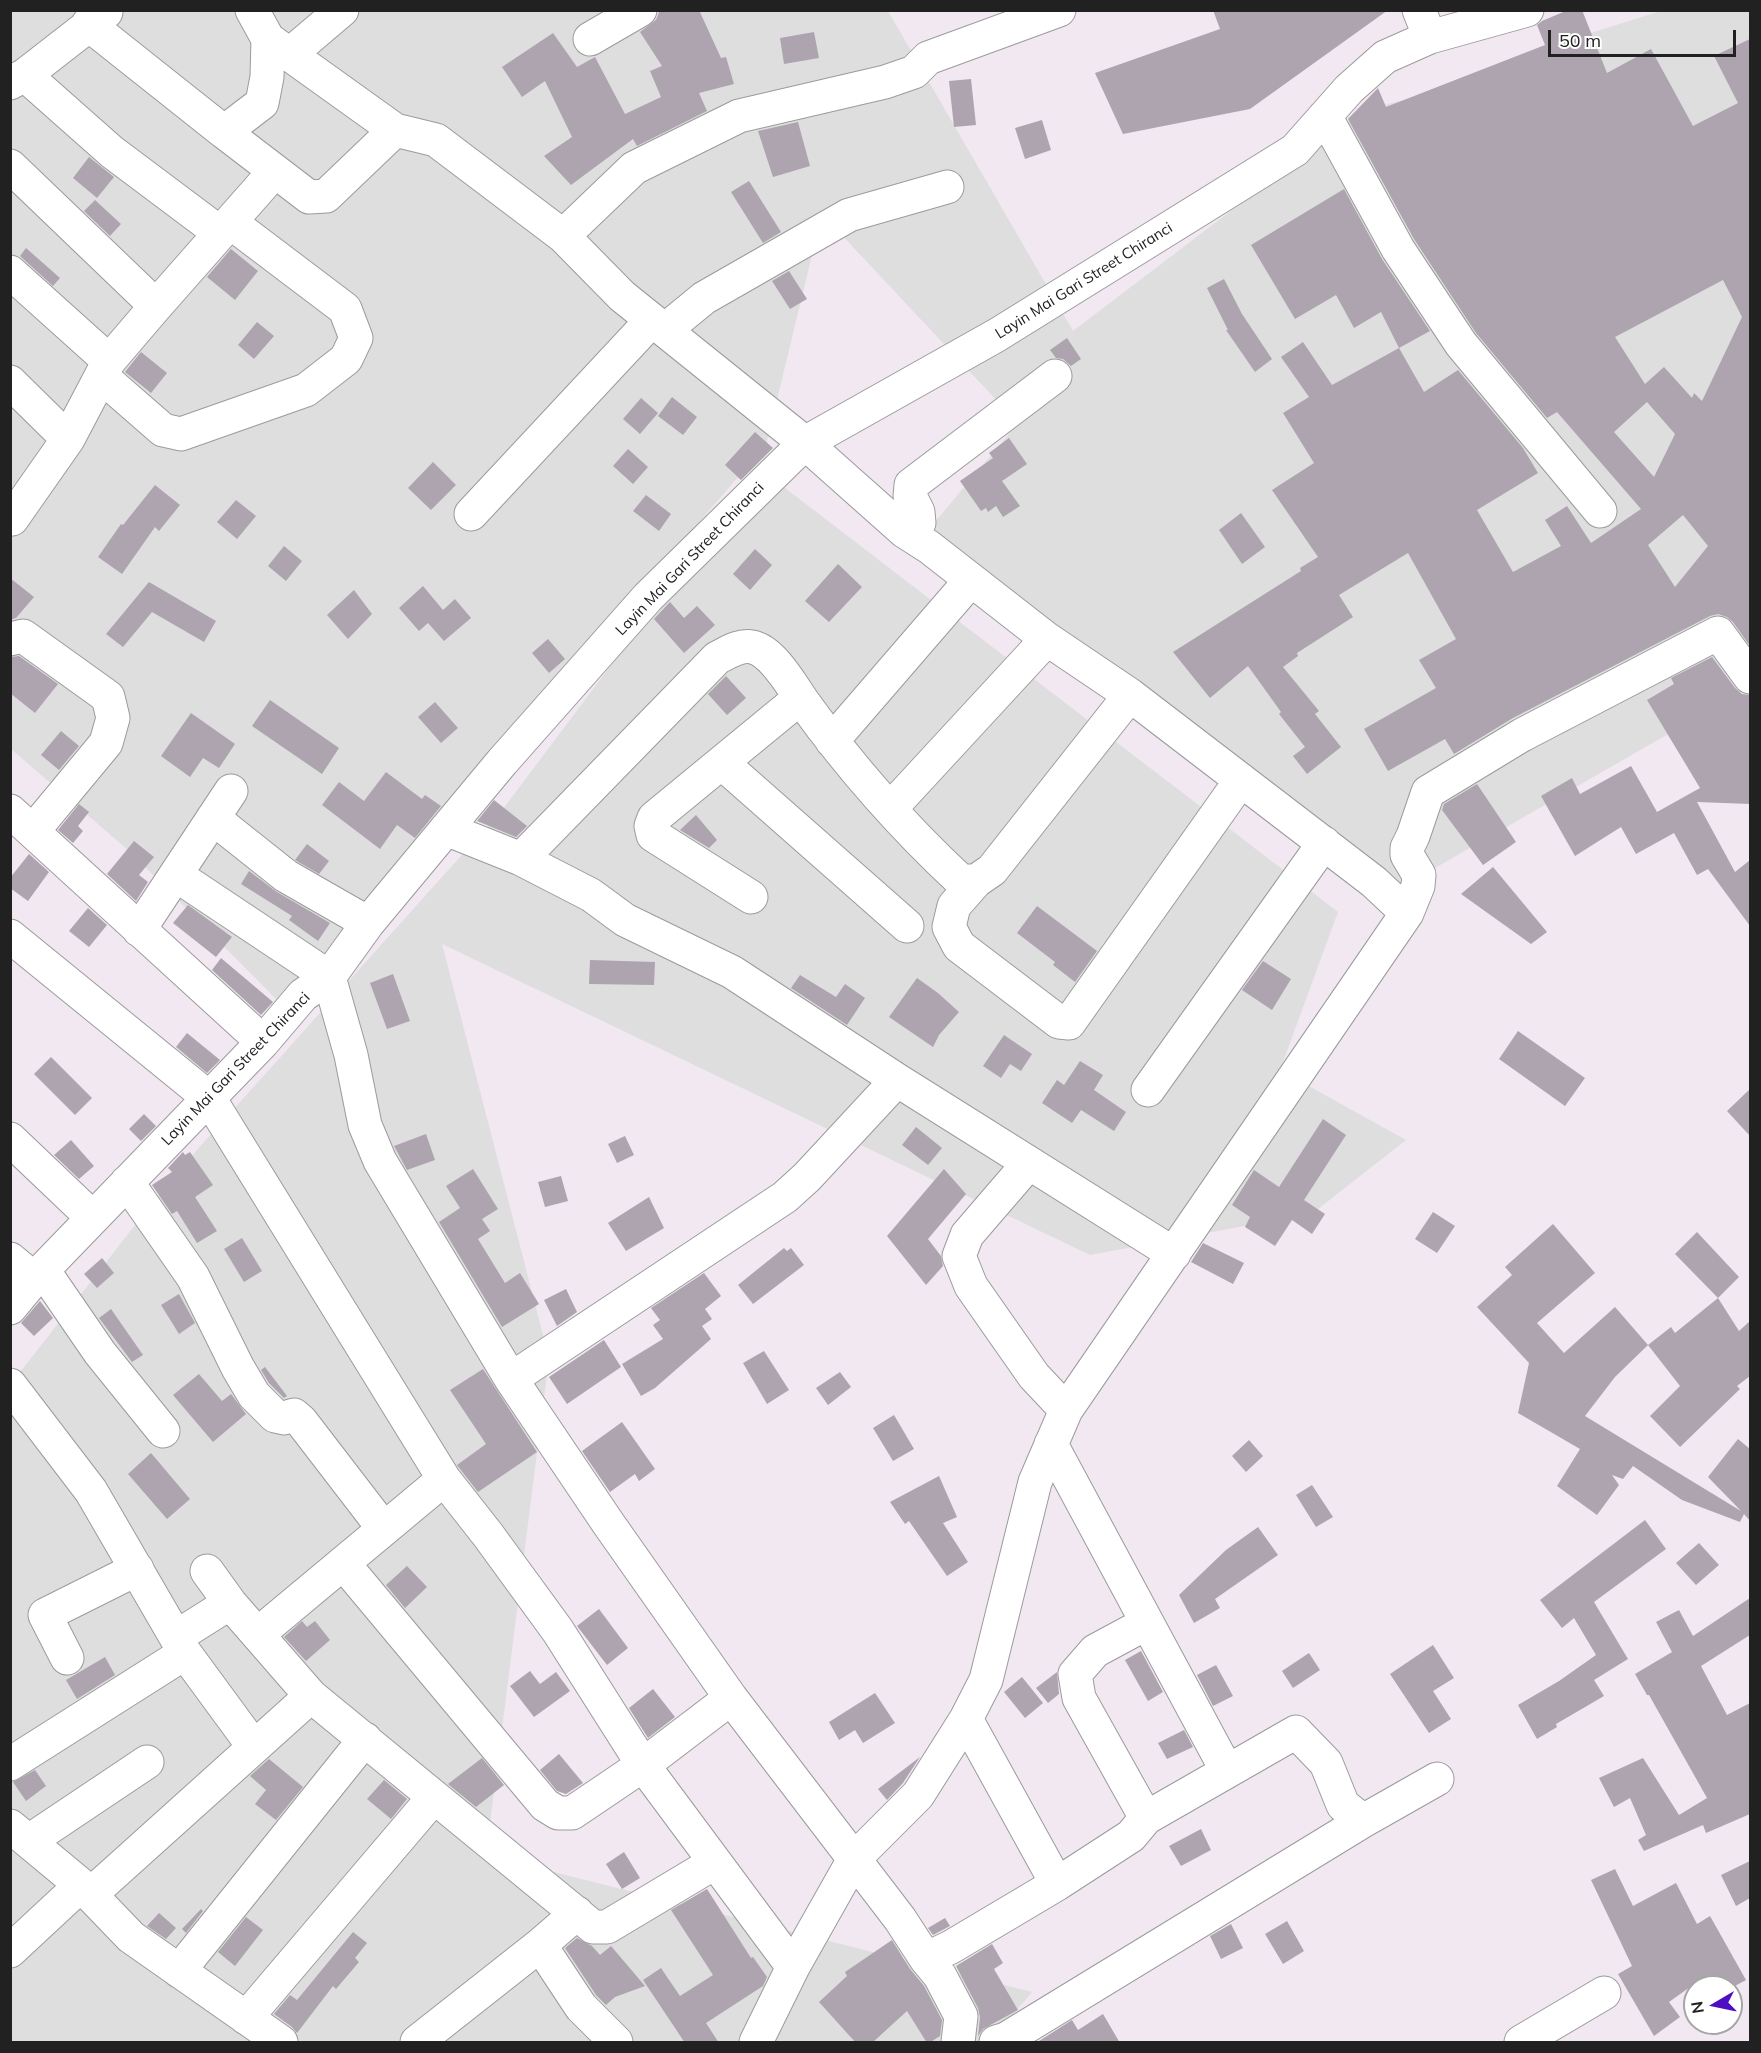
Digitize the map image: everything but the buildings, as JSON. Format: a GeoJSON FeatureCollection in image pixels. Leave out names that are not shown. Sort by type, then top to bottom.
{"type":"FeatureCollection","features":[{"type":"Feature","properties":{"kind":"street"},"geometry":{"type":"LineString","coordinates":[[252,10],[278,47],[395,130],[436,140],[563,236],[622,296],[805,442],[904,531],[1047,639],[1130,695],[1374,882],[1407,913]]}},
{"type":"Feature","properties":{"kind":"street"},"geometry":{"type":"LineString","coordinates":[[225,132],[262,103],[267,77],[278,47],[342,10]]}},
{"type":"Feature","properties":{"kind":"street"},"geometry":{"type":"LineString","coordinates":[[590,39],[640,10]]}},
{"type":"Feature","properties":{"kind":"street"},"geometry":{"type":"LineString","coordinates":[[563,236],[634,168],[739,116],[885,82],[914,72],[928,58],[1059,10]]}},
{"type":"Feature","properties":{"kind":"street","name":"Layin Mai Gari Street Chiranci"},"geometry":{"type":"LineString","coordinates":[[10,1308],[29,1269],[93,1218],[263,1042],[303,996],[329,977],[368,922],[502,762],[648,597],[805,442],[997,335],[1295,150],[1348,89],[1425,24],[1527,10]]}},
{"type":"Feature","properties":{"kind":"street"},"geometry":{"type":"LineString","coordinates":[[10,273],[163,430],[181,434],[306,390],[346,359],[356,338],[345,309],[112,152],[18,79],[98,17],[225,132],[309,198],[326,196],[395,130]]}},
{"type":"Feature","properties":{"kind":"street"},"geometry":{"type":"LineString","coordinates":[[1325,116],[1398,249],[1461,344],[1600,511]]}},
{"type":"Feature","properties":{"kind":"street"},"geometry":{"type":"LineString","coordinates":[[10,166],[156,306]]}},
{"type":"Feature","properties":{"kind":"street"},"geometry":{"type":"LineString","coordinates":[[12,519],[68,439],[105,369],[156,306],[273,172]]}},
{"type":"Feature","properties":{"kind":"street"},"geometry":{"type":"LineString","coordinates":[[471,514],[658,325],[849,215],[947,187]]}},
{"type":"Feature","properties":{"kind":"street"},"geometry":{"type":"LineString","coordinates":[[904,531],[919,523],[918,512],[910,496],[911,485],[1055,376]]}},
{"type":"Feature","properties":{"kind":"street"},"geometry":{"type":"LineString","coordinates":[[10,382],[68,439]]}},
{"type":"Feature","properties":{"kind":"street"},"geometry":{"type":"LineString","coordinates":[[832,741],[971,580]]}},
{"type":"Feature","properties":{"kind":"street"},"geometry":{"type":"LineString","coordinates":[[756,2043],[793,1967],[854,1859],[918,1795],[966,1719],[986,1680],[1035,1482],[1066,1410],[1407,913],[1418,886],[1419,875],[1407,855],[1407,848],[1428,792],[1522,735],[1718,633],[1750,677]]}},
{"type":"Feature","properties":{"kind":"street"},"geometry":{"type":"LineString","coordinates":[[10,639],[23,636],[108,697],[113,718],[106,743],[22,821],[263,1042]]}},
{"type":"Feature","properties":{"kind":"street"},"geometry":{"type":"LineString","coordinates":[[890,809],[1047,639]]}},
{"type":"Feature","properties":{"kind":"street"},"geometry":{"type":"LineString","coordinates":[[521,859],[717,658],[735,649],[752,647],[773,660],[832,741],[890,809],[961,881],[976,881]]}},
{"type":"Feature","properties":{"kind":"street"},"geometry":{"type":"LineString","coordinates":[[1130,695],[992,870],[976,881],[954,906],[949,927],[959,946],[1059,1022],[1069,1023],[1241,780]]}},
{"type":"Feature","properties":{"kind":"street"},"geometry":{"type":"LineString","coordinates":[[751,897],[653,834],[651,826],[654,818],[800,698]]}},
{"type":"Feature","properties":{"kind":"street"},"geometry":{"type":"LineString","coordinates":[[722,763],[907,926]]}},
{"type":"Feature","properties":{"kind":"street"},"geometry":{"type":"LineString","coordinates":[[139,930],[231,791]]}},
{"type":"Feature","properties":{"kind":"street"},"geometry":{"type":"LineString","coordinates":[[213,818],[286,876],[368,922]]}},
{"type":"Feature","properties":{"kind":"street"},"geometry":{"type":"LineString","coordinates":[[446,829],[521,859],[591,895],[625,920],[732,972],[897,1080],[1174,1254]]}},
{"type":"Feature","properties":{"kind":"street"},"geometry":{"type":"LineString","coordinates":[[1148,1090],[1323,843]]}},
{"type":"Feature","properties":{"kind":"street"},"geometry":{"type":"LineString","coordinates":[[176,875],[329,977],[351,1055],[365,1125],[380,1161],[511,1379],[608,1523],[731,1698],[900,1919],[940,1976],[961,2016],[958,2043]]}},
{"type":"Feature","properties":{"kind":"street"},"geometry":{"type":"LineString","coordinates":[[14,947],[209,1098],[444,1479],[558,1631],[643,1765],[793,1967]]}},
{"type":"Feature","properties":{"kind":"street"},"geometry":{"type":"LineString","coordinates":[[511,1379],[785,1197],[807,1177],[897,1080]]}},
{"type":"Feature","properties":{"kind":"street"},"geometry":{"type":"LineString","coordinates":[[10,1139],[93,1218]]}},
{"type":"Feature","properties":{"kind":"street"},"geometry":{"type":"LineString","coordinates":[[1029,1163],[968,1235],[959,1256],[971,1286],[1034,1376],[1066,1410]]}},
{"type":"Feature","properties":{"kind":"street"},"geometry":{"type":"LineString","coordinates":[[128,1182],[194,1277],[238,1368],[254,1395],[275,1416],[284,1418],[294,1415],[301,1421],[384,1529]]}},
{"type":"Feature","properties":{"kind":"street"},"geometry":{"type":"LineString","coordinates":[[29,1269],[163,1431]]}},
{"type":"Feature","properties":{"kind":"street"},"geometry":{"type":"LineString","coordinates":[[10,1384],[91,1491],[181,1645],[254,1747]]}},
{"type":"Feature","properties":{"kind":"street"},"geometry":{"type":"LineString","coordinates":[[1051,1444],[1227,1771]]}},
{"type":"Feature","properties":{"kind":"street"},"geometry":{"type":"LineString","coordinates":[[258,1634],[444,1479]]}},
{"type":"Feature","properties":{"kind":"street"},"geometry":{"type":"LineString","coordinates":[[343,1563],[545,1805],[558,1813],[572,1813],[643,1765],[731,1698]]}},
{"type":"Feature","properties":{"kind":"street"},"geometry":{"type":"LineString","coordinates":[[67,1658],[45,1615],[137,1569]]}},
{"type":"Feature","properties":{"kind":"street"},"geometry":{"type":"LineString","coordinates":[[207,1571],[230,1603],[311,1696],[593,1927],[607,1927],[714,1863]]}},
{"type":"Feature","properties":{"kind":"street"},"geometry":{"type":"LineString","coordinates":[[10,1764],[181,1645],[230,1603]]}},
{"type":"Feature","properties":{"kind":"street"},"geometry":{"type":"LineString","coordinates":[[1146,1818],[1079,1698],[1075,1674],[1095,1651],[1147,1623]]}},
{"type":"Feature","properties":{"kind":"street"},"geometry":{"type":"LineString","coordinates":[[10,1951],[86,1890],[311,1696]]}},
{"type":"Feature","properties":{"kind":"street"},"geometry":{"type":"LineString","coordinates":[[966,1719],[1057,1884]]}},
{"type":"Feature","properties":{"kind":"street"},"geometry":{"type":"LineString","coordinates":[[926,1959],[951,1947],[1057,1884],[1131,1836],[1146,1818],[1296,1732],[1326,1763],[1343,1805],[1363,1821]]}},
{"type":"Feature","properties":{"kind":"street"},"geometry":{"type":"LineString","coordinates":[[179,1971],[365,1739]]}},
{"type":"Feature","properties":{"kind":"street"},"geometry":{"type":"LineString","coordinates":[[147,1762],[20,1833],[86,1890],[131,1937],[281,2043]]}},
{"type":"Feature","properties":{"kind":"street"},"geometry":{"type":"LineString","coordinates":[[996,2043],[1363,1821],[1437,1779]]}},
{"type":"Feature","properties":{"kind":"street"},"geometry":{"type":"LineString","coordinates":[[246,2018],[434,1797]]}},
{"type":"Feature","properties":{"kind":"street"},"geometry":{"type":"LineString","coordinates":[[417,2043],[577,1913]]}},
{"type":"Feature","properties":{"kind":"street"},"geometry":{"type":"LineString","coordinates":[[540,1945],[581,2007],[616,2043]]}},
{"type":"Feature","properties":{"kind":"street"},"geometry":{"type":"LineString","coordinates":[[1521,2043],[1604,1993]]}},
{"type":"Feature","properties":{"kind":"shaded area"},"geometry":{"type":"Polygon","coordinates":[[[11,11],[888,11],[1073,331],[1362,111],[1407,99],[1520,55],[1661,11],[1750,11],[1750,687],[1402,887],[929,529],[1018,423],[822,214],[766,445],[281,1004],[128,850],[11,749],[11,11]]]}},
{"type":"Feature","properties":{"kind":"shaded area"},"geometry":{"type":"Polygon","coordinates":[[[759,468],[1338,912],[1280,1070],[1406,1140],[1313,1213],[1090,1255],[442,944],[549,1358],[486,1855],[1032,1992],[990,2042],[11,2042],[10,1385],[171,1179],[503,809],[759,468]]]}}]}
